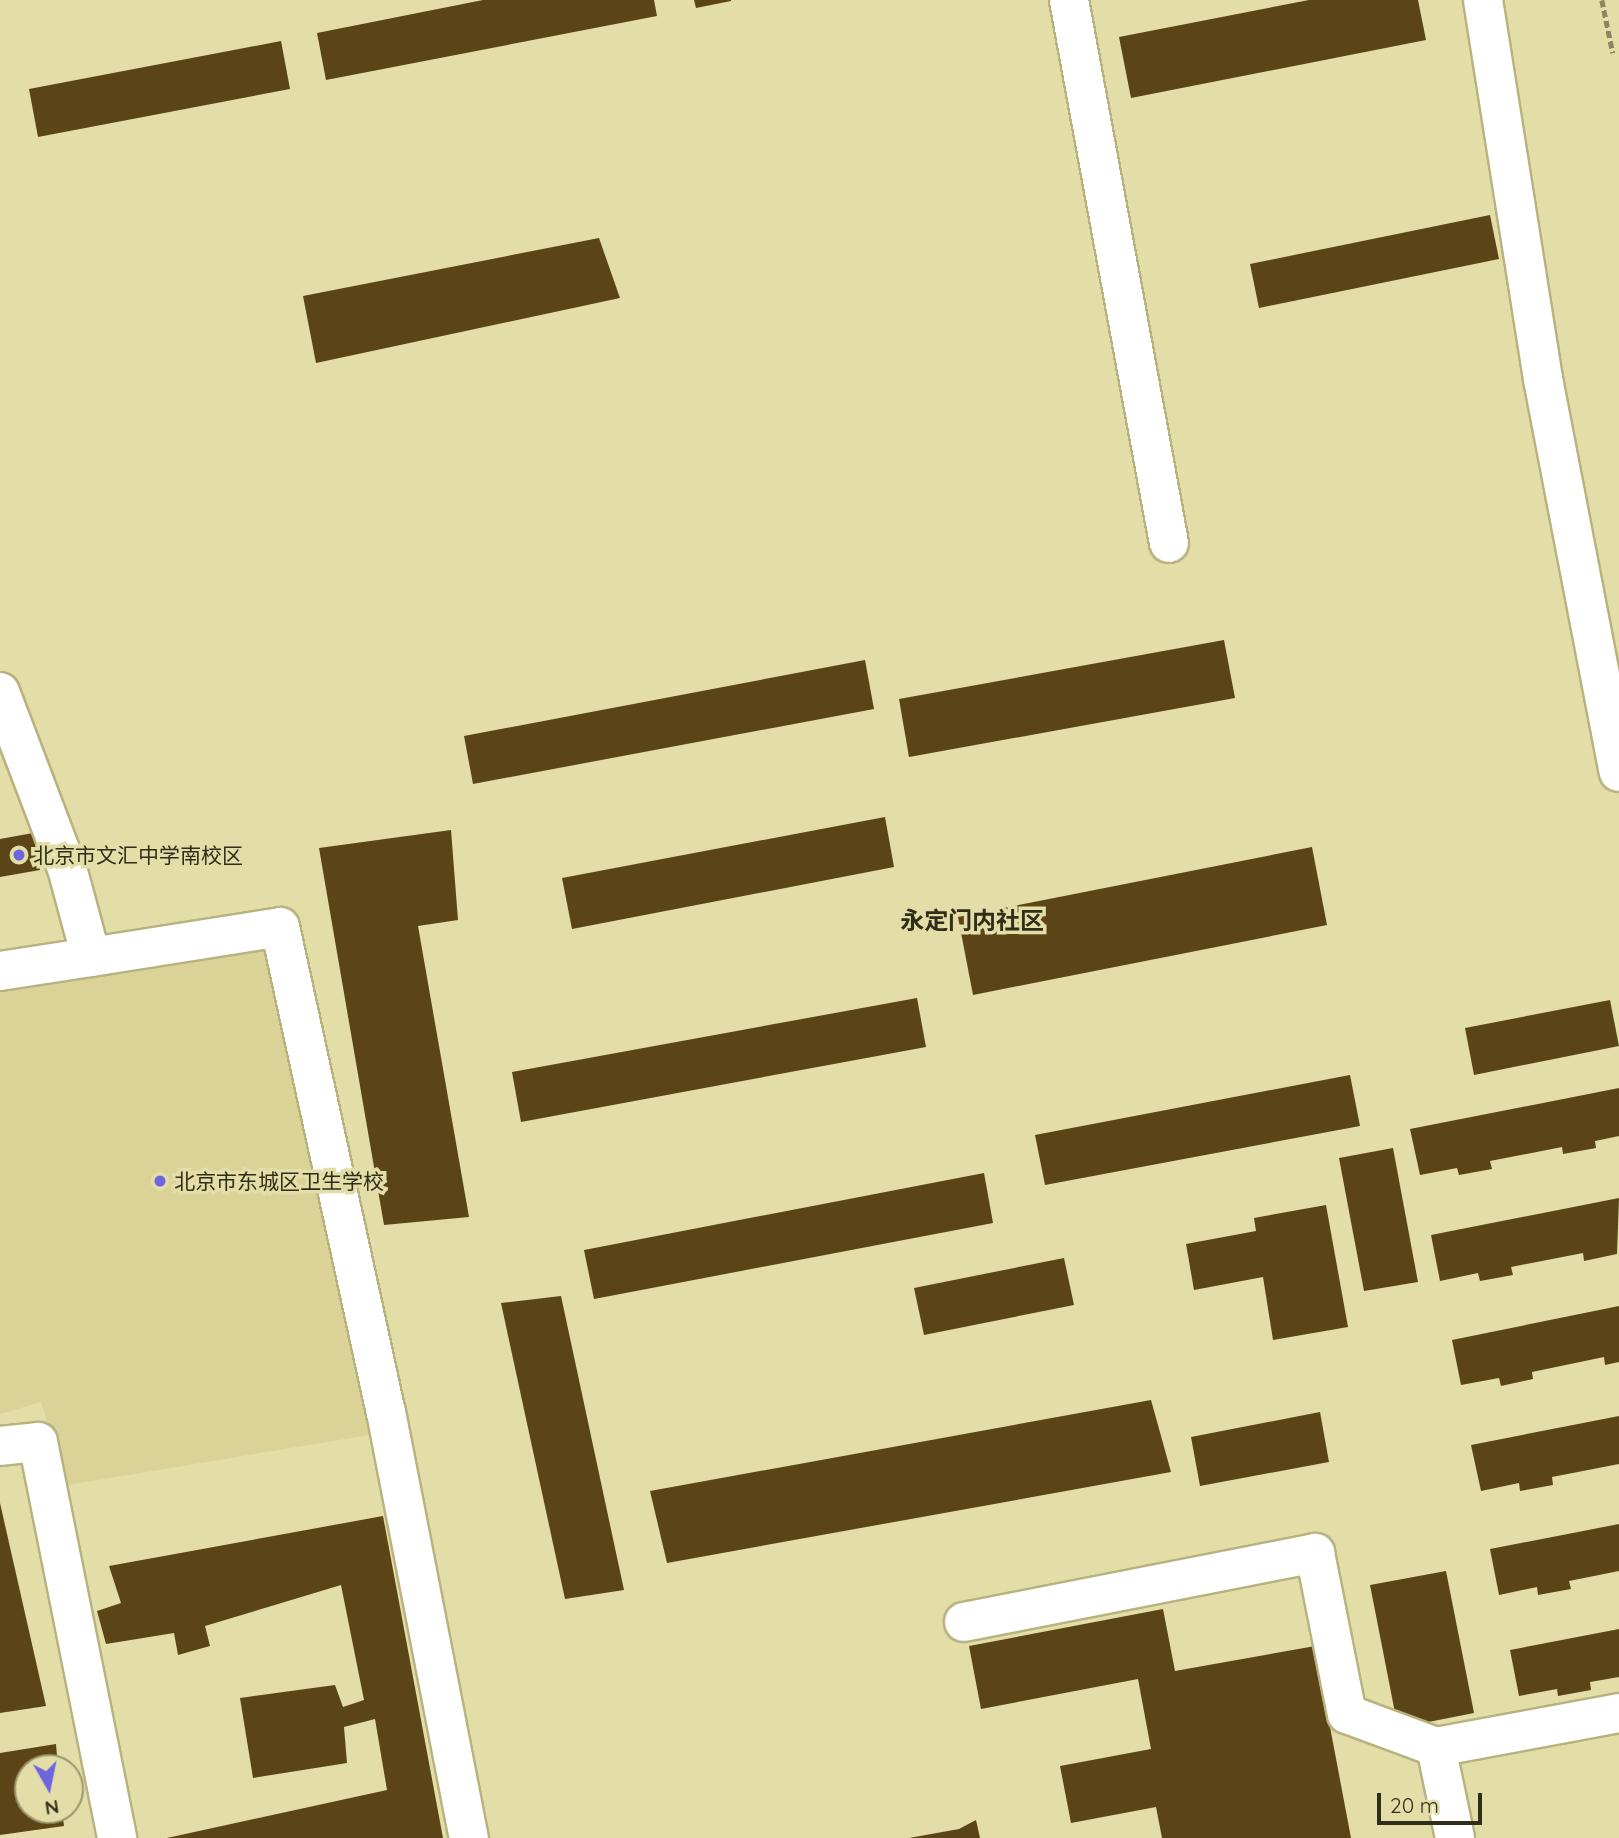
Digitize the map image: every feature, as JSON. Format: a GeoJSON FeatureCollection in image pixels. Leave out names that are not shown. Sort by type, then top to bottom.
{"type":"FeatureCollection","features":[{"type":"Feature","properties":{"kind":"street"},"geometry":{"type":"LineString","coordinates":[[1069,0],[1169,543]]}},
{"type":"Feature","properties":{"kind":"street"},"geometry":{"type":"LineString","coordinates":[[1483,0],[1543,379],[1619,772]]}},
{"type":"Feature","properties":{"kind":"street"},"geometry":{"type":"LineString","coordinates":[[0,692],[67,868],[91,957]]}},
{"type":"Feature","properties":{"kind":"street"},"geometry":{"type":"LineString","coordinates":[[0,971],[280,927],[386,1412],[469,1838]]}},
{"type":"Feature","properties":{"kind":"street"},"geometry":{"type":"LineString","coordinates":[[0,1446],[38,1442],[117,1838]]}},
{"type":"Feature","properties":{"kind":"street"},"geometry":{"type":"LineString","coordinates":[[964,1622],[1315,1553],[1347,1714],[1436,1746],[1619,1713]]}},
{"type":"Feature","properties":{"kind":"street"},"geometry":{"type":"LineString","coordinates":[[1436,1746],[1455,1838]]}},
{"type":"Feature","properties":{"kind":"path"},"geometry":{"type":"LineString","coordinates":[[1602,0],[1613,53]]}},
{"type":"Feature","properties":{"kind":"shaded area","name":"北京市东城区卫生学校"},"geometry":{"type":"Polygon","coordinates":[[[272,919],[369,1435],[68,1485],[41,1402],[0,1414],[0,959],[272,919]]]}},
{"type":"Feature","properties":{"kind":"building"},"geometry":{"type":"Polygon","coordinates":[[[483,0],[654,0],[657,16],[326,80],[317,33],[483,0]]]}},
{"type":"Feature","properties":{"kind":"building"},"geometry":{"type":"Polygon","coordinates":[[[694,0],[731,0],[731,1],[696,8],[694,0]]]}},
{"type":"Feature","properties":{"kind":"building"},"geometry":{"type":"Polygon","coordinates":[[[1309,0],[1418,0],[1426,40],[1131,98],[1119,37],[1309,0]]]}},
{"type":"Feature","properties":{"kind":"building"},"geometry":{"type":"Polygon","coordinates":[[[281,41],[290,89],[38,137],[29,89],[281,41]]]}},
{"type":"Feature","properties":{"kind":"building"},"geometry":{"type":"Polygon","coordinates":[[[1490,215],[1499,259],[1259,308],[1250,264],[1490,215]]]}},
{"type":"Feature","properties":{"kind":"building"},"geometry":{"type":"Polygon","coordinates":[[[599,238],[620,298],[316,363],[303,296],[599,238]]]}},
{"type":"Feature","properties":{"kind":"building"},"geometry":{"type":"Polygon","coordinates":[[[1224,640],[1235,698],[909,757],[899,699],[1224,640]]]}},
{"type":"Feature","properties":{"kind":"building"},"geometry":{"type":"Polygon","coordinates":[[[865,660],[874,709],[473,784],[464,736],[865,660]]]}},
{"type":"Feature","properties":{"kind":"building"},"geometry":{"type":"Polygon","coordinates":[[[885,817],[894,867],[572,929],[562,878],[885,817]]]}},
{"type":"Feature","properties":{"kind":"building"},"geometry":{"type":"Polygon","coordinates":[[[451,830],[458,920],[418,926],[469,1217],[384,1225],[319,848],[451,830]]]}},
{"type":"Feature","properties":{"kind":"building","name":"北京市文汇中学南校区"},"geometry":{"type":"Polygon","coordinates":[[[33,833],[40,870],[0,877],[0,839],[33,833]]]}},
{"type":"Feature","properties":{"kind":"building"},"geometry":{"type":"Polygon","coordinates":[[[1312,847],[1327,925],[973,995],[958,917],[1312,847]]]}},
{"type":"Feature","properties":{"kind":"building"},"geometry":{"type":"Polygon","coordinates":[[[917,998],[926,1047],[521,1122],[512,1072],[917,998]]]}},
{"type":"Feature","properties":{"kind":"building"},"geometry":{"type":"Polygon","coordinates":[[[1610,1000],[1619,1046],[1474,1075],[1465,1028],[1610,1000]]]}},
{"type":"Feature","properties":{"kind":"building"},"geometry":{"type":"Polygon","coordinates":[[[1350,1075],[1360,1126],[1045,1185],[1035,1135],[1350,1075]]]}},
{"type":"Feature","properties":{"kind":"building"},"geometry":{"type":"Polygon","coordinates":[[[1619,1088],[1619,1136],[1595,1141],[1596,1148],[1563,1154],[1562,1147],[1490,1161],[1492,1169],[1459,1175],[1457,1168],[1420,1175],[1410,1129],[1619,1088]]]}},
{"type":"Feature","properties":{"kind":"building"},"geometry":{"type":"Polygon","coordinates":[[[1393,1148],[1418,1282],[1364,1291],[1339,1158],[1393,1148]]]}},
{"type":"Feature","properties":{"kind":"building"},"geometry":{"type":"Polygon","coordinates":[[[984,1173],[993,1223],[594,1299],[584,1250],[984,1173]]]}},
{"type":"Feature","properties":{"kind":"building"},"geometry":{"type":"Polygon","coordinates":[[[1619,1198],[1617,1254],[1584,1261],[1583,1253],[1511,1267],[1513,1275],[1480,1281],[1478,1273],[1440,1281],[1431,1235],[1619,1198]]]}},
{"type":"Feature","properties":{"kind":"building"},"geometry":{"type":"Polygon","coordinates":[[[1326,1205],[1348,1327],[1273,1340],[1263,1277],[1194,1290],[1186,1244],[1256,1231],[1254,1218],[1326,1205]]]}},
{"type":"Feature","properties":{"kind":"building"},"geometry":{"type":"Polygon","coordinates":[[[1064,1258],[1074,1305],[924,1335],[914,1288],[1064,1258]]]}},
{"type":"Feature","properties":{"kind":"building"},"geometry":{"type":"Polygon","coordinates":[[[561,1296],[624,1590],[565,1599],[501,1303],[561,1296]]]}},
{"type":"Feature","properties":{"kind":"building"},"geometry":{"type":"Polygon","coordinates":[[[1619,1306],[1619,1362],[1605,1365],[1604,1357],[1532,1372],[1533,1379],[1501,1386],[1499,1378],[1461,1385],[1452,1340],[1619,1306]]]}},
{"type":"Feature","properties":{"kind":"building"},"geometry":{"type":"Polygon","coordinates":[[[1151,1400],[1171,1472],[667,1563],[650,1491],[1151,1400]]]}},
{"type":"Feature","properties":{"kind":"building"},"geometry":{"type":"Polygon","coordinates":[[[1320,1412],[1329,1462],[1200,1486],[1191,1437],[1320,1412]]]}},
{"type":"Feature","properties":{"kind":"building"},"geometry":{"type":"Polygon","coordinates":[[[1619,1416],[1619,1464],[1552,1477],[1553,1485],[1520,1491],[1519,1483],[1481,1491],[1471,1445],[1619,1416]]]}},
{"type":"Feature","properties":{"kind":"building"},"geometry":{"type":"Polygon","coordinates":[[[0,1503],[46,1706],[0,1713],[0,1503]]]}},
{"type":"Feature","properties":{"kind":"building"},"geometry":{"type":"Polygon","coordinates":[[[383,1516],[443,1838],[167,1838],[387,1790],[375,1719],[344,1727],[347,1763],[253,1778],[240,1698],[335,1685],[343,1707],[364,1700],[341,1585],[205,1626],[210,1646],[178,1655],[174,1633],[106,1644],[97,1611],[121,1603],[109,1566],[383,1516]]]}},
{"type":"Feature","properties":{"kind":"building"},"geometry":{"type":"Polygon","coordinates":[[[1619,1524],[1619,1571],[1569,1581],[1571,1589],[1538,1595],[1537,1587],[1499,1595],[1490,1549],[1619,1524]]]}},
{"type":"Feature","properties":{"kind":"building"},"geometry":{"type":"Polygon","coordinates":[[[1446,1571],[1474,1713],[1398,1728],[1370,1585],[1446,1571]]]}},
{"type":"Feature","properties":{"kind":"building"},"geometry":{"type":"Polygon","coordinates":[[[1163,1609],[1175,1671],[1321,1645],[1324,1695],[1351,1838],[1162,1838],[1156,1807],[1071,1823],[1060,1766],[1151,1749],[1138,1679],[981,1709],[969,1646],[1163,1609]]]}},
{"type":"Feature","properties":{"kind":"building"},"geometry":{"type":"Polygon","coordinates":[[[1619,1629],[1619,1677],[1590,1682],[1591,1690],[1558,1696],[1557,1689],[1519,1696],[1510,1650],[1619,1629]]]}},
{"type":"Feature","properties":{"kind":"building"},"geometry":{"type":"Polygon","coordinates":[[[56,1744],[57,1754],[14,1754],[14,1824],[64,1826],[0,1835],[0,1753],[56,1744]]]}},
{"type":"Feature","properties":{"kind":"building"},"geometry":{"type":"Polygon","coordinates":[[[976,1820],[980,1838],[909,1838],[959,1829],[976,1820]]]}},
{"type":"Feature","properties":{"kind":"place","name":"北京市文汇中学南校区"},"geometry":{"type":"Point","coordinates":[19,855]}},
{"type":"Feature","properties":{"kind":"place","name":"北京市东城区卫生学校"},"geometry":{"type":"Point","coordinates":[160,1181]}},
{"type":"Feature","properties":{"kind":"district","name":"永定门内社区"},"geometry":{"type":"Point","coordinates":[972,921]}}]}
